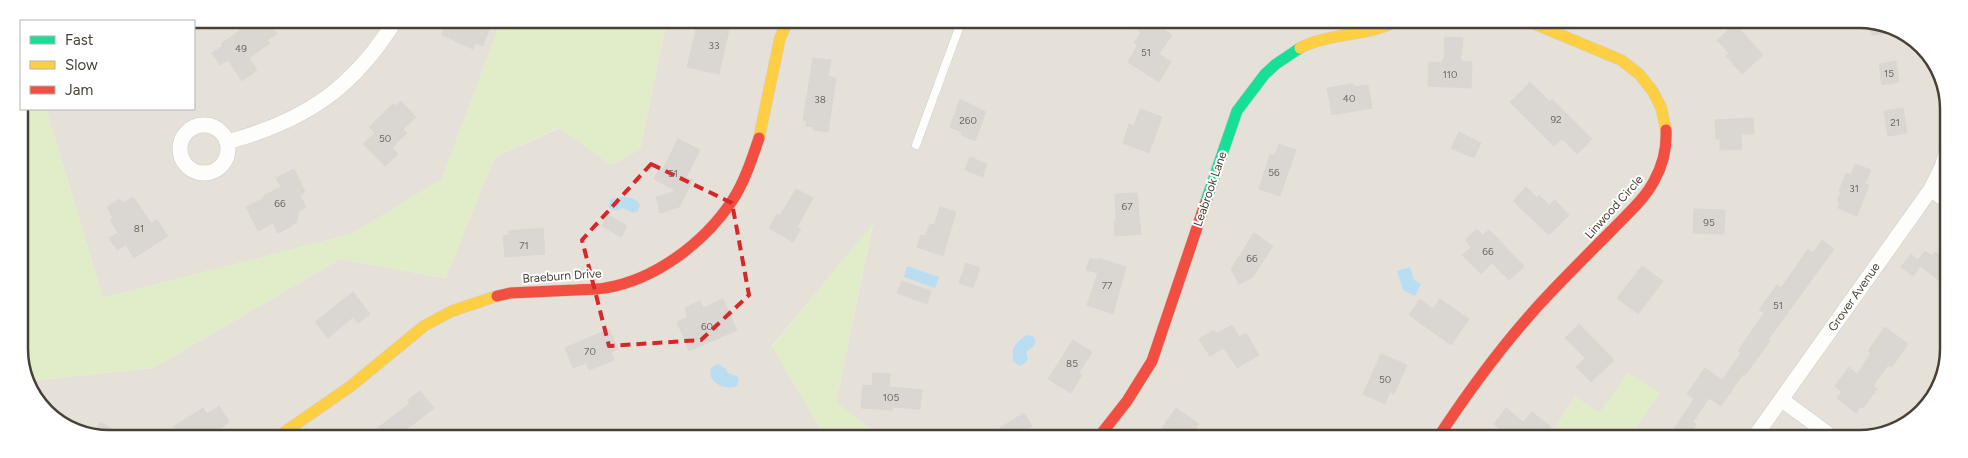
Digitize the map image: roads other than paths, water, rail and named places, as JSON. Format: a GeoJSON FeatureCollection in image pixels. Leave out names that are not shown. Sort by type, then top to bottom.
{"type":"FeatureCollection","features":[{"type":"Feature","properties":{"kind":"street"},"geometry":{"type":"LineString","coordinates":[[227,142],[254,135],[286,123],[312,108],[340,88],[362,67],[383,41],[391,28]]}},
{"type":"Feature","properties":{"kind":"street","name":"Braeburn Drive"},"geometry":{"type":"LineString","coordinates":[[297,430],[424,326],[452,311],[481,300],[510,293],[605,288],[632,281],[655,271],[690,246],[709,228],[732,200],[748,169],[760,136],[780,38],[784,28]]}},
{"type":"Feature","properties":{"kind":"street","name":"Leabrook Lane"},"geometry":{"type":"LineString","coordinates":[[1106,430],[1133,394],[1152,360],[1237,111],[1249,91],[1263,74],[1283,57],[1305,45],[1330,38],[1371,32],[1380,28]]}},
{"type":"Feature","properties":{"kind":"street","name":"Linwood Circle"},"geometry":{"type":"LineString","coordinates":[[1443,430],[1497,353],[1536,308],[1642,200],[1653,186],[1662,169],[1666,151],[1667,134],[1665,118],[1659,100],[1648,83],[1621,60],[1544,28]]}},
{"type":"Feature","properties":{"kind":"street","name":"Grover Avenue"},"geometry":{"type":"LineString","coordinates":[[1760,430],[1931,189],[1940,171]]}},
{"type":"Feature","properties":{"kind":"street"},"geometry":{"type":"LineString","coordinates":[[1931,189],[1940,196]]}},
{"type":"Feature","properties":{"kind":"street"},"geometry":{"type":"LineString","coordinates":[[1782,400],[1823,430]]}},
{"type":"Feature","properties":{"kind":"lane"},"geometry":{"type":"LineString","coordinates":[[916,145],[959,28]]}},
{"type":"Feature","properties":{"kind":"water"},"geometry":{"type":"Polygon","coordinates":[[[622,197],[635,199],[640,205],[638,211],[633,213],[623,208],[615,211],[609,208],[611,199],[622,197]]]}},
{"type":"Feature","properties":{"kind":"water"},"geometry":{"type":"Polygon","coordinates":[[[907,266],[939,277],[935,288],[904,277],[907,266]]]}},
{"type":"Feature","properties":{"kind":"water"},"geometry":{"type":"Polygon","coordinates":[[[1410,267],[1414,280],[1421,284],[1415,296],[1403,290],[1397,271],[1410,267]]]}},
{"type":"Feature","properties":{"kind":"water"},"geometry":{"type":"Polygon","coordinates":[[[1026,335],[1033,336],[1036,341],[1033,347],[1026,352],[1028,359],[1025,364],[1020,366],[1014,362],[1013,350],[1016,344],[1026,335]]]}},
{"type":"Feature","properties":{"kind":"water"},"geometry":{"type":"Polygon","coordinates":[[[718,364],[725,368],[728,373],[737,376],[739,380],[737,386],[722,386],[714,381],[710,373],[711,368],[718,364]]]}}]}
